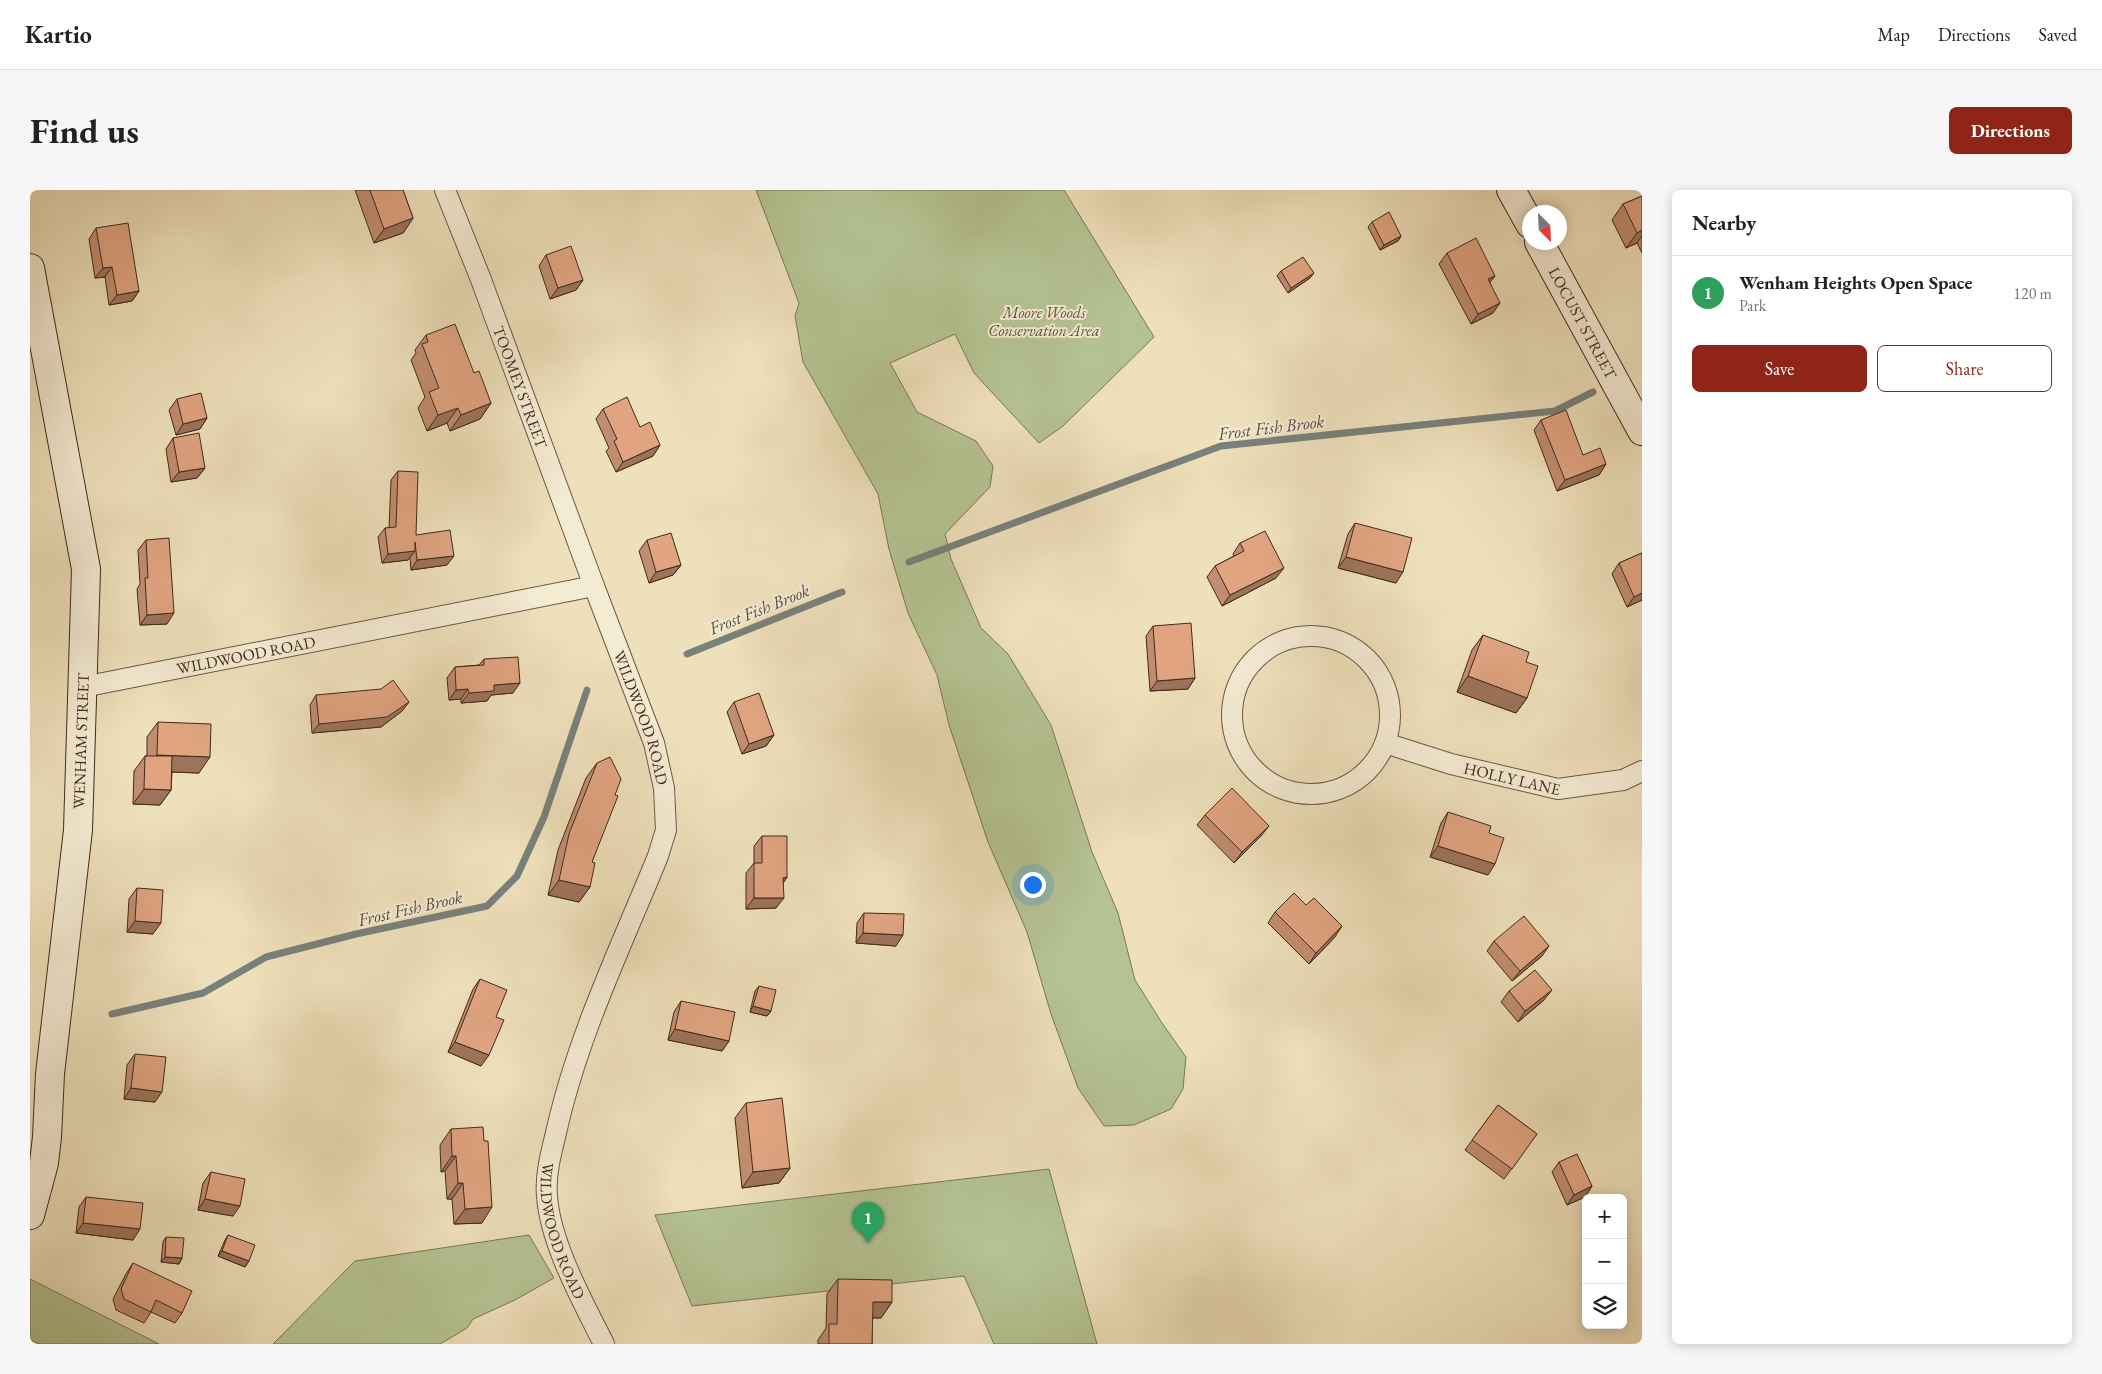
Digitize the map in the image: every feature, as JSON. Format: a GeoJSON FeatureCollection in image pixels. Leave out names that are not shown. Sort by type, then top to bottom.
{"type":"FeatureCollection","features":[{"type":"Feature","properties":{"kind":"main road"},"geometry":{"type":"LineString","coordinates":[[1511,190],[1522,210]]}},
{"type":"Feature","properties":{"kind":"main road","name":"LOCUST STREET"},"geometry":{"type":"LineString","coordinates":[[1543,250],[1642,431]]}},
{"type":"Feature","properties":{"kind":"main road","name":"WENHAM STREET"},"geometry":{"type":"LineString","coordinates":[[30,268],[86,569],[78,830],[50,1074],[44,1163],[30,1215]]}},
{"type":"Feature","properties":{"kind":"street","name":"TOOMEY STREET"},"geometry":{"type":"LineString","coordinates":[[445,190],[480,277],[594,586]]}},
{"type":"Feature","properties":{"kind":"street","name":"WILDWOOD ROAD"},"geometry":{"type":"LineString","coordinates":[[83,687],[594,586],[654,744],[664,788],[666,830],[658,856],[586,1032],[561,1110],[549,1161],[547,1196],[553,1227],[582,1301],[604,1344]]}},
{"type":"Feature","properties":{"kind":"street"},"geometry":{"type":"LineString","coordinates":[[1305,636],[1328,638],[1349,646],[1367,659],[1380,677],[1389,706],[1390,721],[1385,743],[1371,766],[1350,784],[1325,793],[1298,794],[1273,785],[1252,768],[1237,745],[1231,719],[1235,692],[1247,668],[1263,652],[1283,641],[1305,636]]}},
{"type":"Feature","properties":{"kind":"street","name":"HOLLY LANE"},"geometry":{"type":"LineString","coordinates":[[1385,743],[1451,764],[1558,789],[1623,780],[1642,771]]}},
{"type":"Feature","properties":{"kind":"green space","name":"Moore Woods Conservation Area"},"geometry":{"type":"Polygon","coordinates":[[[756,190],[1064,190],[1154,337],[1063,426],[1039,443],[974,373],[955,334],[890,363],[917,412],[976,441],[993,466],[990,487],[945,534],[951,559],[981,628],[1008,654],[1051,725],[1092,852],[1118,913],[1135,980],[1186,1057],[1183,1089],[1171,1109],[1134,1125],[1104,1126],[1078,1088],[1051,1014],[1027,932],[988,842],[949,725],[937,675],[908,613],[889,549],[878,494],[803,362],[795,316],[799,303],[756,190]]]}},
{"type":"Feature","properties":{"kind":"green space"},"geometry":{"type":"Polygon","coordinates":[[[1049,1169],[1097,1344],[994,1344],[964,1276],[692,1306],[655,1215],[1049,1169]]]}},
{"type":"Feature","properties":{"kind":"green space"},"geometry":{"type":"Polygon","coordinates":[[[529,1235],[554,1278],[515,1300],[473,1319],[467,1328],[440,1344],[273,1344],[355,1261],[529,1235]]]}},
{"type":"Feature","properties":{"kind":"green space"},"geometry":{"type":"Polygon","coordinates":[[[30,1279],[159,1344],[39,1344],[30,1340],[30,1279]]]}},
{"type":"Feature","properties":{"kind":"building"},"geometry":{"type":"Polygon","coordinates":[[[370,190],[403,190],[413,218],[384,229],[370,190]]]}},
{"type":"Feature","properties":{"kind":"building"},"geometry":{"type":"Polygon","coordinates":[[[1642,196],[1642,230],[1637,233],[1623,204],[1642,196]]]}},
{"type":"Feature","properties":{"kind":"building"},"geometry":{"type":"Polygon","coordinates":[[[1389,212],[1401,236],[1384,245],[1372,222],[1389,212]]]}},
{"type":"Feature","properties":{"kind":"building"},"geometry":{"type":"Polygon","coordinates":[[[128,223],[139,291],[117,295],[112,267],[103,268],[96,228],[128,223]]]}},
{"type":"Feature","properties":{"kind":"building"},"geometry":{"type":"Polygon","coordinates":[[[1476,238],[1495,276],[1488,279],[1500,303],[1478,314],[1447,253],[1476,238]]]}},
{"type":"Feature","properties":{"kind":"building"},"geometry":{"type":"Polygon","coordinates":[[[571,246],[583,280],[558,288],[546,255],[571,246]]]}},
{"type":"Feature","properties":{"kind":"building"},"geometry":{"type":"Polygon","coordinates":[[[1303,257],[1314,273],[1291,288],[1281,271],[1303,257]]]}},
{"type":"Feature","properties":{"kind":"building"},"geometry":{"type":"Polygon","coordinates":[[[455,324],[474,373],[479,371],[491,403],[461,415],[458,408],[438,415],[429,392],[439,388],[422,344],[428,342],[426,335],[455,324]]]}},
{"type":"Feature","properties":{"kind":"building"},"geometry":{"type":"Polygon","coordinates":[[[201,393],[207,418],[183,424],[177,399],[201,393]]]}},
{"type":"Feature","properties":{"kind":"building"},"geometry":{"type":"Polygon","coordinates":[[[627,397],[640,427],[650,422],[660,445],[623,462],[614,441],[617,439],[603,409],[627,397]]]}},
{"type":"Feature","properties":{"kind":"building"},"geometry":{"type":"Polygon","coordinates":[[[1566,410],[1583,455],[1600,448],[1606,464],[1565,480],[1541,420],[1566,410]]]}},
{"type":"Feature","properties":{"kind":"building"},"geometry":{"type":"Polygon","coordinates":[[[199,433],[205,468],[179,472],[173,438],[199,433]]]}},
{"type":"Feature","properties":{"kind":"building"},"geometry":{"type":"Polygon","coordinates":[[[398,471],[418,472],[416,535],[450,530],[454,556],[417,560],[415,542],[415,551],[388,554],[385,528],[396,527],[398,471]]]}},
{"type":"Feature","properties":{"kind":"building"},"geometry":{"type":"Polygon","coordinates":[[[1355,523],[1412,538],[1403,572],[1346,557],[1355,523]]]}},
{"type":"Feature","properties":{"kind":"building"},"geometry":{"type":"Polygon","coordinates":[[[1265,531],[1284,568],[1230,595],[1215,566],[1244,551],[1240,543],[1265,531]]]}},
{"type":"Feature","properties":{"kind":"building"},"geometry":{"type":"Polygon","coordinates":[[[671,533],[681,565],[656,572],[647,540],[671,533]]]}},
{"type":"Feature","properties":{"kind":"building"},"geometry":{"type":"Polygon","coordinates":[[[169,538],[174,613],[147,615],[145,578],[148,578],[146,540],[169,538]]]}},
{"type":"Feature","properties":{"kind":"building"},"geometry":{"type":"Polygon","coordinates":[[[1642,553],[1642,593],[1634,597],[1619,563],[1642,553]]]}},
{"type":"Feature","properties":{"kind":"building"},"geometry":{"type":"Polygon","coordinates":[[[1191,623],[1195,678],[1157,681],[1153,626],[1191,623]]]}},
{"type":"Feature","properties":{"kind":"building"},"geometry":{"type":"Polygon","coordinates":[[[1483,635],[1529,652],[1526,662],[1538,666],[1527,698],[1468,676],[1483,635]]]}},
{"type":"Feature","properties":{"kind":"building"},"geometry":{"type":"Polygon","coordinates":[[[518,657],[520,683],[494,685],[494,691],[469,693],[468,689],[456,690],[455,667],[484,665],[484,659],[518,657]]]}},
{"type":"Feature","properties":{"kind":"building"},"geometry":{"type":"Polygon","coordinates":[[[393,680],[409,702],[387,717],[319,724],[316,695],[381,689],[393,680]]]}},
{"type":"Feature","properties":{"kind":"building"},"geometry":{"type":"Polygon","coordinates":[[[759,693],[774,735],[749,744],[734,702],[759,693]]]}},
{"type":"Feature","properties":{"kind":"building"},"geometry":{"type":"Polygon","coordinates":[[[158,722],[211,724],[210,757],[157,755],[158,722]]]}},
{"type":"Feature","properties":{"kind":"building"},"geometry":{"type":"Polygon","coordinates":[[[145,756],[172,756],[171,790],[144,789],[145,756]]]}},
{"type":"Feature","properties":{"kind":"building"},"geometry":{"type":"Polygon","coordinates":[[[610,757],[621,779],[615,795],[618,796],[592,862],[595,863],[590,887],[559,880],[569,834],[597,763],[610,757]]]}},
{"type":"Feature","properties":{"kind":"building"},"geometry":{"type":"Polygon","coordinates":[[[1232,788],[1269,826],[1242,852],[1205,815],[1232,788]]]}},
{"type":"Feature","properties":{"kind":"building"},"geometry":{"type":"Polygon","coordinates":[[[1448,812],[1491,826],[1489,833],[1504,838],[1495,864],[1438,846],[1448,812]]]}},
{"type":"Feature","properties":{"kind":"building"},"geometry":{"type":"Polygon","coordinates":[[[762,836],[787,836],[787,877],[783,878],[784,898],[754,898],[754,863],[762,863],[762,836]]]}},
{"type":"Feature","properties":{"kind":"building"},"geometry":{"type":"Polygon","coordinates":[[[137,888],[163,890],[161,923],[135,921],[137,888]]]}},
{"type":"Feature","properties":{"kind":"building"},"geometry":{"type":"Polygon","coordinates":[[[1294,893],[1306,905],[1314,898],[1342,926],[1316,953],[1275,912],[1294,893]]]}},
{"type":"Feature","properties":{"kind":"building"},"geometry":{"type":"Polygon","coordinates":[[[864,913],[904,914],[903,935],[863,933],[864,913]]]}},
{"type":"Feature","properties":{"kind":"building"},"geometry":{"type":"Polygon","coordinates":[[[1524,916],[1549,946],[1520,971],[1494,941],[1524,916]]]}},
{"type":"Feature","properties":{"kind":"building"},"geometry":{"type":"Polygon","coordinates":[[[1535,970],[1552,990],[1525,1011],[1509,991],[1535,970]]]}},
{"type":"Feature","properties":{"kind":"building"},"geometry":{"type":"Polygon","coordinates":[[[480,979],[507,990],[496,1017],[504,1020],[489,1055],[455,1042],[480,979]]]}},
{"type":"Feature","properties":{"kind":"building"},"geometry":{"type":"Polygon","coordinates":[[[759,986],[776,990],[771,1011],[753,1006],[759,986]]]}},
{"type":"Feature","properties":{"kind":"building"},"geometry":{"type":"Polygon","coordinates":[[[681,1001],[735,1012],[729,1041],[675,1029],[681,1001]]]}},
{"type":"Feature","properties":{"kind":"building"},"geometry":{"type":"Polygon","coordinates":[[[135,1054],[166,1057],[162,1092],[131,1088],[135,1054]]]}},
{"type":"Feature","properties":{"kind":"building"},"geometry":{"type":"Polygon","coordinates":[[[782,1098],[790,1168],[753,1172],[746,1103],[782,1098]]]}},
{"type":"Feature","properties":{"kind":"building"},"geometry":{"type":"Polygon","coordinates":[[[1498,1105],[1537,1134],[1512,1169],[1472,1140],[1498,1105]]]}},
{"type":"Feature","properties":{"kind":"building"},"geometry":{"type":"Polygon","coordinates":[[[483,1127],[484,1141],[488,1141],[492,1207],[465,1209],[463,1183],[458,1183],[456,1156],[452,1156],[451,1129],[483,1127]]]}},
{"type":"Feature","properties":{"kind":"building"},"geometry":{"type":"Polygon","coordinates":[[[1577,1154],[1592,1186],[1574,1195],[1559,1162],[1577,1154]]]}},
{"type":"Feature","properties":{"kind":"building"},"geometry":{"type":"Polygon","coordinates":[[[211,1172],[245,1179],[240,1206],[205,1199],[211,1172]]]}},
{"type":"Feature","properties":{"kind":"building"},"geometry":{"type":"Polygon","coordinates":[[[86,1197],[143,1203],[140,1229],[83,1223],[86,1197]]]}},
{"type":"Feature","properties":{"kind":"building"},"geometry":{"type":"Polygon","coordinates":[[[228,1235],[255,1245],[249,1261],[222,1251],[228,1235]]]}},
{"type":"Feature","properties":{"kind":"building"},"geometry":{"type":"Polygon","coordinates":[[[166,1237],[184,1238],[182,1258],[165,1257],[166,1237]]]}},
{"type":"Feature","properties":{"kind":"building"},"geometry":{"type":"Polygon","coordinates":[[[133,1263],[192,1291],[182,1313],[156,1300],[151,1312],[124,1299],[121,1289],[133,1263]]]}},
{"type":"Feature","properties":{"kind":"building"},"geometry":{"type":"Polygon","coordinates":[[[838,1279],[892,1280],[892,1302],[873,1302],[872,1344],[829,1344],[829,1324],[837,1324],[838,1279]]]}},
{"type":"Feature","properties":{"kind":"waterway","name":"Frost Fish Brook"},"geometry":{"type":"LineString","coordinates":[[909,562],[1221,446],[1555,411],[1593,392]]}},
{"type":"Feature","properties":{"kind":"waterway","name":"Frost Fish Brook"},"geometry":{"type":"LineString","coordinates":[[687,654],[842,592]]}},
{"type":"Feature","properties":{"kind":"waterway","name":"Frost Fish Brook"},"geometry":{"type":"LineString","coordinates":[[112,1014],[203,993],[266,957],[356,934],[487,906],[517,876],[544,817],[587,690]]}},
{"type":"Feature","properties":{"kind":"place","name":"Wenham Heights Open Space"},"geometry":{"type":"Point","coordinates":[868,1243]}}]}
